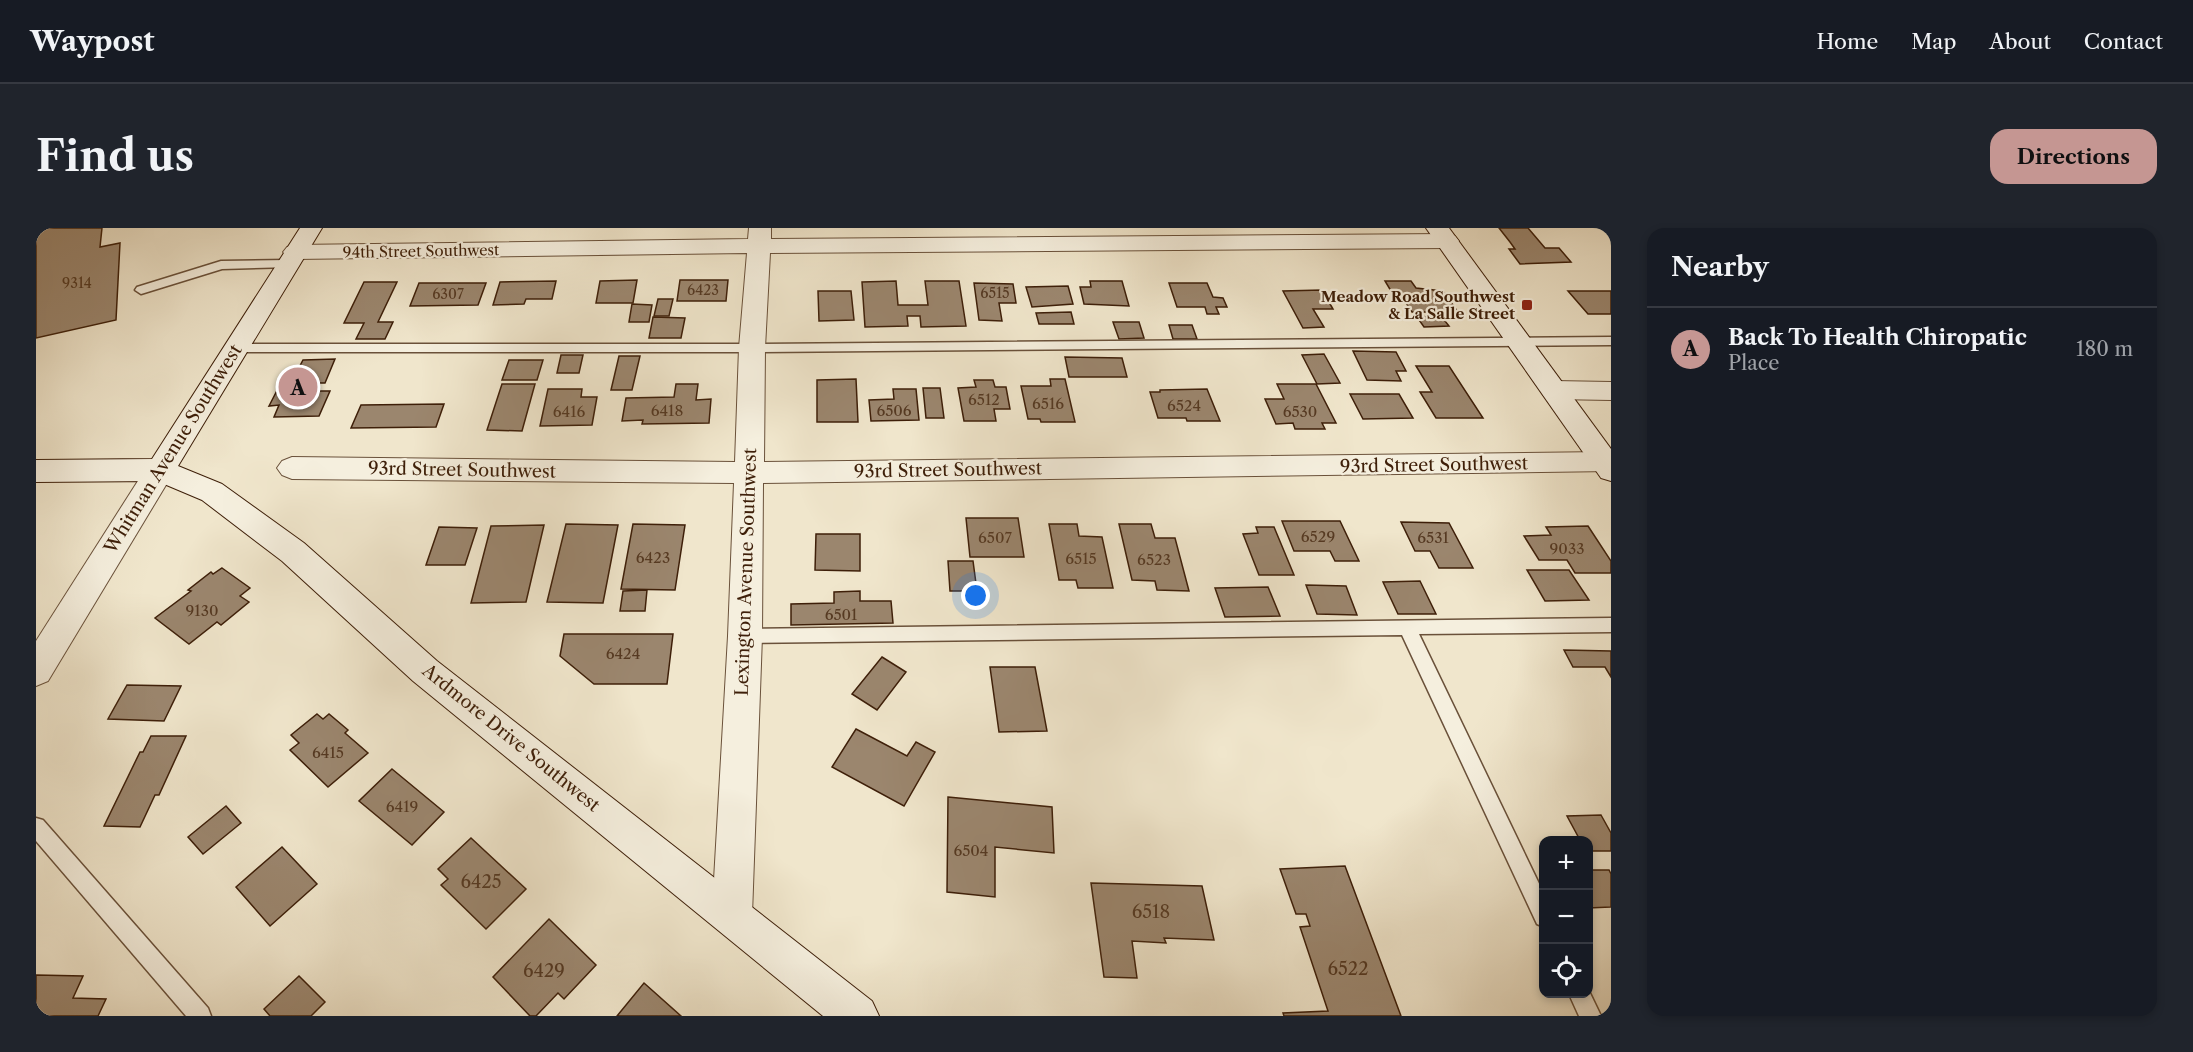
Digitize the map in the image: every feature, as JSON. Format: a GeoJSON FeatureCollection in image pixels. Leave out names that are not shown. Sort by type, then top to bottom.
{"type":"FeatureCollection","features":[{"type":"Feature","properties":{"kind":"street","name":"Whitman Avenue Southwest"},"geometry":{"type":"LineString","coordinates":[[36,671],[310,228]]}},
{"type":"Feature","properties":{"kind":"street","name":"94th Street Southwest"},"geometry":{"type":"LineString","coordinates":[[291,258],[759,237],[1442,235]]}},
{"type":"Feature","properties":{"kind":"street"},"geometry":{"type":"LineString","coordinates":[[1442,235],[1608,466]]}},
{"type":"Feature","properties":{"kind":"street","name":"Lexington Avenue Southwest"},"geometry":{"type":"LineString","coordinates":[[732,915],[745,636],[752,348],[759,237]]}},
{"type":"Feature","properties":{"kind":"street"},"geometry":{"type":"LineString","coordinates":[[1554,390],[1611,391]]}},
{"type":"Feature","properties":{"kind":"street","name":"93rd Street Southwest"},"geometry":{"type":"LineString","coordinates":[[292,468],[749,473],[1608,466]]}},
{"type":"Feature","properties":{"kind":"street"},"geometry":{"type":"LineString","coordinates":[[36,471],[160,470]]}},
{"type":"Feature","properties":{"kind":"street","name":"Ardmore Drive Southwest"},"geometry":{"type":"LineString","coordinates":[[160,470],[212,492],[254,522],[292,552],[425,671],[857,1016]]}},
{"type":"Feature","properties":{"kind":"lane"},"geometry":{"type":"LineString","coordinates":[[141,290],[221,265],[291,258]]}},
{"type":"Feature","properties":{"kind":"lane"},"geometry":{"type":"LineString","coordinates":[[236,348],[752,348],[1611,341]]}},
{"type":"Feature","properties":{"kind":"lane"},"geometry":{"type":"LineString","coordinates":[[745,636],[1611,625]]}},
{"type":"Feature","properties":{"kind":"lane"},"geometry":{"type":"LineString","coordinates":[[1407,627],[1539,906]]}},
{"type":"Feature","properties":{"kind":"lane"},"geometry":{"type":"LineString","coordinates":[[36,827],[200,1016]]}},
{"type":"Feature","properties":{"kind":"lane"},"geometry":{"type":"LineString","coordinates":[[1582,998],[1590,1016]]}},
{"type":"Feature","properties":{"kind":"building"},"geometry":{"type":"Polygon","coordinates":[[[36,228],[102,228],[100,247],[120,243],[116,320],[36,338],[36,228]]]}},
{"type":"Feature","properties":{"kind":"building"},"geometry":{"type":"Polygon","coordinates":[[[1499,228],[1528,228],[1545,248],[1559,248],[1571,262],[1520,264],[1509,249],[1515,249],[1499,228]]]}},
{"type":"Feature","properties":{"kind":"building"},"geometry":{"type":"Polygon","coordinates":[[[637,280],[633,303],[596,303],[600,281],[637,280]]]}},
{"type":"Feature","properties":{"kind":"building"},"geometry":{"type":"Polygon","coordinates":[[[680,280],[728,280],[726,301],[677,301],[680,280]]]}},
{"type":"Feature","properties":{"kind":"building"},"geometry":{"type":"Polygon","coordinates":[[[556,281],[552,299],[526,299],[524,304],[493,305],[500,282],[556,281]]]}},
{"type":"Feature","properties":{"kind":"building"},"geometry":{"type":"Polygon","coordinates":[[[896,281],[898,305],[928,305],[925,281],[959,281],[966,326],[921,327],[920,316],[907,316],[908,326],[865,327],[862,282],[896,281]]]}},
{"type":"Feature","properties":{"kind":"building"},"geometry":{"type":"Polygon","coordinates":[[[1090,281],[1122,281],[1129,306],[1084,304],[1080,287],[1091,287],[1090,281]]]}},
{"type":"Feature","properties":{"kind":"building"},"geometry":{"type":"Polygon","coordinates":[[[1385,281],[1411,281],[1416,288],[1443,291],[1458,312],[1412,312],[1398,291],[1391,291],[1385,281]]]}},
{"type":"Feature","properties":{"kind":"building"},"geometry":{"type":"Polygon","coordinates":[[[364,282],[397,282],[378,322],[393,322],[385,339],[356,339],[364,323],[344,323],[364,282]]]}},
{"type":"Feature","properties":{"kind":"building"},"geometry":{"type":"Polygon","coordinates":[[[419,283],[486,283],[478,305],[410,306],[419,283]]]}},
{"type":"Feature","properties":{"kind":"building"},"geometry":{"type":"Polygon","coordinates":[[[974,283],[1013,284],[1016,303],[999,303],[1002,321],[979,320],[974,283]]]}},
{"type":"Feature","properties":{"kind":"building"},"geometry":{"type":"Polygon","coordinates":[[[1169,283],[1207,283],[1213,297],[1223,298],[1227,307],[1216,307],[1219,314],[1207,314],[1205,307],[1177,307],[1169,283]]]}},
{"type":"Feature","properties":{"kind":"building"},"geometry":{"type":"Polygon","coordinates":[[[1068,286],[1073,304],[1032,307],[1026,287],[1068,286]]]}},
{"type":"Feature","properties":{"kind":"building"},"geometry":{"type":"Polygon","coordinates":[[[1322,290],[1333,309],[1313,309],[1324,327],[1303,328],[1283,291],[1322,290]]]}},
{"type":"Feature","properties":{"kind":"building"},"geometry":{"type":"Polygon","coordinates":[[[818,291],[851,291],[854,320],[819,321],[818,291]]]}},
{"type":"Feature","properties":{"kind":"building"},"geometry":{"type":"Polygon","coordinates":[[[1568,291],[1611,291],[1611,314],[1588,314],[1568,291]]]}},
{"type":"Feature","properties":{"kind":"building"},"geometry":{"type":"Polygon","coordinates":[[[658,299],[673,299],[669,316],[654,316],[658,299]]]}},
{"type":"Feature","properties":{"kind":"building"},"geometry":{"type":"Polygon","coordinates":[[[632,304],[652,305],[649,322],[629,322],[632,304]]]}},
{"type":"Feature","properties":{"kind":"building"},"geometry":{"type":"Polygon","coordinates":[[[1071,312],[1074,324],[1039,324],[1036,313],[1071,312]]]}},
{"type":"Feature","properties":{"kind":"building"},"geometry":{"type":"Polygon","coordinates":[[[1441,316],[1449,326],[1424,327],[1417,317],[1441,316]]]}},
{"type":"Feature","properties":{"kind":"building"},"geometry":{"type":"Polygon","coordinates":[[[653,317],[685,318],[681,338],[649,338],[653,317]]]}},
{"type":"Feature","properties":{"kind":"building"},"geometry":{"type":"Polygon","coordinates":[[[1113,322],[1139,322],[1144,338],[1119,339],[1113,322]]]}},
{"type":"Feature","properties":{"kind":"building"},"geometry":{"type":"Polygon","coordinates":[[[1169,325],[1192,325],[1197,339],[1173,339],[1169,325]]]}},
{"type":"Feature","properties":{"kind":"building"},"geometry":{"type":"Polygon","coordinates":[[[1353,351],[1396,352],[1406,371],[1396,371],[1401,381],[1367,380],[1353,351]]]}},
{"type":"Feature","properties":{"kind":"building"},"geometry":{"type":"Polygon","coordinates":[[[1324,354],[1340,383],[1317,384],[1302,355],[1324,354]]]}},
{"type":"Feature","properties":{"kind":"building"},"geometry":{"type":"Polygon","coordinates":[[[561,355],[583,355],[579,373],[557,373],[561,355]]]}},
{"type":"Feature","properties":{"kind":"building"},"geometry":{"type":"Polygon","coordinates":[[[619,356],[640,356],[632,390],[611,390],[619,356]]]}},
{"type":"Feature","properties":{"kind":"building"},"geometry":{"type":"Polygon","coordinates":[[[1065,357],[1122,358],[1127,377],[1069,377],[1065,357]]]}},
{"type":"Feature","properties":{"kind":"building"},"geometry":{"type":"Polygon","coordinates":[[[335,359],[325,383],[319,383],[315,391],[330,391],[319,416],[274,417],[279,405],[269,406],[284,377],[294,377],[303,360],[335,359]]]}},
{"type":"Feature","properties":{"kind":"building"},"geometry":{"type":"Polygon","coordinates":[[[509,360],[543,360],[537,380],[502,380],[509,360]]]}},
{"type":"Feature","properties":{"kind":"building"},"geometry":{"type":"Polygon","coordinates":[[[1416,366],[1449,366],[1483,418],[1436,418],[1420,392],[1432,392],[1416,366]]]}},
{"type":"Feature","properties":{"kind":"building"},"geometry":{"type":"Polygon","coordinates":[[[856,379],[858,422],[817,422],[817,380],[856,379]]]}},
{"type":"Feature","properties":{"kind":"building"},"geometry":{"type":"Polygon","coordinates":[[[1050,379],[1065,379],[1075,422],[1041,422],[1040,419],[1028,419],[1021,386],[1051,386],[1050,379]]]}},
{"type":"Feature","properties":{"kind":"building"},"geometry":{"type":"Polygon","coordinates":[[[974,380],[993,380],[995,387],[1006,387],[1010,409],[994,409],[996,421],[964,421],[958,388],[976,387],[974,380]]]}},
{"type":"Feature","properties":{"kind":"building"},"geometry":{"type":"Polygon","coordinates":[[[502,384],[535,384],[522,431],[487,430],[502,384]]]}},
{"type":"Feature","properties":{"kind":"building"},"geometry":{"type":"Polygon","coordinates":[[[676,384],[698,384],[696,400],[711,399],[709,423],[642,424],[643,420],[622,421],[626,398],[674,397],[676,384]]]}},
{"type":"Feature","properties":{"kind":"building"},"geometry":{"type":"Polygon","coordinates":[[[1277,384],[1316,384],[1336,423],[1322,423],[1325,429],[1295,429],[1293,423],[1276,424],[1265,399],[1284,399],[1277,384]]]}},
{"type":"Feature","properties":{"kind":"building"},"geometry":{"type":"Polygon","coordinates":[[[923,388],[940,388],[944,418],[926,418],[923,388]]]}},
{"type":"Feature","properties":{"kind":"building"},"geometry":{"type":"Polygon","coordinates":[[[548,389],[582,389],[581,397],[597,397],[592,425],[540,426],[548,389]]]}},
{"type":"Feature","properties":{"kind":"building"},"geometry":{"type":"Polygon","coordinates":[[[893,389],[916,389],[919,420],[871,421],[869,400],[894,399],[893,389]]]}},
{"type":"Feature","properties":{"kind":"building"},"geometry":{"type":"Polygon","coordinates":[[[1207,389],[1220,421],[1158,418],[1150,392],[1160,392],[1160,390],[1207,389]]]}},
{"type":"Feature","properties":{"kind":"building"},"geometry":{"type":"Polygon","coordinates":[[[1350,394],[1399,394],[1413,418],[1363,419],[1350,394]]]}},
{"type":"Feature","properties":{"kind":"building"},"geometry":{"type":"Polygon","coordinates":[[[444,404],[436,427],[351,428],[361,405],[444,404]]]}},
{"type":"Feature","properties":{"kind":"building"},"geometry":{"type":"Polygon","coordinates":[[[966,518],[1018,518],[1024,557],[970,557],[966,518]]]}},
{"type":"Feature","properties":{"kind":"building"},"geometry":{"type":"Polygon","coordinates":[[[1282,521],[1340,521],[1359,561],[1335,561],[1330,551],[1294,551],[1282,521]]]}},
{"type":"Feature","properties":{"kind":"building"},"geometry":{"type":"Polygon","coordinates":[[[1401,522],[1449,523],[1473,568],[1439,568],[1430,551],[1415,551],[1401,522]]]}},
{"type":"Feature","properties":{"kind":"building"},"geometry":{"type":"Polygon","coordinates":[[[566,524],[618,525],[603,603],[547,602],[566,524]]]}},
{"type":"Feature","properties":{"kind":"building"},"geometry":{"type":"Polygon","coordinates":[[[633,524],[685,525],[675,590],[621,589],[633,524]]]}},
{"type":"Feature","properties":{"kind":"building"},"geometry":{"type":"Polygon","coordinates":[[[1049,524],[1077,524],[1079,536],[1102,537],[1113,588],[1078,588],[1076,580],[1059,580],[1049,524]]]}},
{"type":"Feature","properties":{"kind":"building"},"geometry":{"type":"Polygon","coordinates":[[[1119,524],[1151,524],[1155,538],[1175,538],[1189,591],[1157,590],[1155,581],[1132,580],[1119,524]]]}},
{"type":"Feature","properties":{"kind":"building"},"geometry":{"type":"Polygon","coordinates":[[[544,525],[526,602],[471,603],[491,526],[544,525]]]}},
{"type":"Feature","properties":{"kind":"building"},"geometry":{"type":"Polygon","coordinates":[[[1588,526],[1611,561],[1611,573],[1575,573],[1567,560],[1539,560],[1524,536],[1551,535],[1546,527],[1588,526]]]}},
{"type":"Feature","properties":{"kind":"building"},"geometry":{"type":"Polygon","coordinates":[[[439,527],[477,528],[465,565],[426,565],[439,527]]]}},
{"type":"Feature","properties":{"kind":"building"},"geometry":{"type":"Polygon","coordinates":[[[1256,527],[1274,527],[1294,575],[1259,575],[1243,534],[1258,533],[1256,527]]]}},
{"type":"Feature","properties":{"kind":"building"},"geometry":{"type":"Polygon","coordinates":[[[816,534],[860,534],[860,571],[815,570],[816,534]]]}},
{"type":"Feature","properties":{"kind":"building"},"geometry":{"type":"Polygon","coordinates":[[[948,561],[973,561],[977,591],[950,591],[948,561]]]}},
{"type":"Feature","properties":{"kind":"building"},"geometry":{"type":"Polygon","coordinates":[[[222,568],[250,588],[240,596],[249,602],[221,625],[217,622],[189,644],[155,618],[191,591],[188,590],[211,572],[213,574],[222,568]]]}},
{"type":"Feature","properties":{"kind":"building"},"geometry":{"type":"Polygon","coordinates":[[[1527,570],[1569,570],[1589,600],[1545,601],[1527,570]]]}},
{"type":"Feature","properties":{"kind":"building"},"geometry":{"type":"Polygon","coordinates":[[[1420,581],[1436,614],[1398,614],[1383,582],[1420,581]]]}},
{"type":"Feature","properties":{"kind":"building"},"geometry":{"type":"Polygon","coordinates":[[[1306,585],[1346,586],[1357,615],[1317,614],[1306,585]]]}},
{"type":"Feature","properties":{"kind":"building"},"geometry":{"type":"Polygon","coordinates":[[[1268,587],[1280,616],[1225,617],[1215,588],[1268,587]]]}},
{"type":"Feature","properties":{"kind":"building"},"geometry":{"type":"Polygon","coordinates":[[[647,590],[645,611],[620,611],[623,591],[647,590]]]}},
{"type":"Feature","properties":{"kind":"building"},"geometry":{"type":"Polygon","coordinates":[[[860,591],[860,601],[891,601],[893,623],[791,625],[791,604],[834,603],[834,592],[860,591]]]}},
{"type":"Feature","properties":{"kind":"building"},"geometry":{"type":"Polygon","coordinates":[[[564,634],[673,634],[667,684],[594,684],[560,656],[564,634]]]}},
{"type":"Feature","properties":{"kind":"building"},"geometry":{"type":"Polygon","coordinates":[[[1564,650],[1611,651],[1611,677],[1605,667],[1573,667],[1564,650]]]}},
{"type":"Feature","properties":{"kind":"building"},"geometry":{"type":"Polygon","coordinates":[[[882,657],[906,672],[877,710],[852,694],[882,657]]]}},
{"type":"Feature","properties":{"kind":"building"},"geometry":{"type":"Polygon","coordinates":[[[990,667],[1035,667],[1047,731],[999,732],[990,667]]]}},
{"type":"Feature","properties":{"kind":"building"},"geometry":{"type":"Polygon","coordinates":[[[127,685],[181,686],[164,721],[108,719],[127,685]]]}},
{"type":"Feature","properties":{"kind":"building"},"geometry":{"type":"Polygon","coordinates":[[[317,714],[323,719],[329,714],[348,730],[345,733],[368,753],[328,787],[290,750],[299,743],[291,735],[317,714]]]}},
{"type":"Feature","properties":{"kind":"building"},"geometry":{"type":"Polygon","coordinates":[[[856,729],[907,756],[916,742],[935,752],[904,806],[832,767],[856,729]]]}},
{"type":"Feature","properties":{"kind":"building"},"geometry":{"type":"Polygon","coordinates":[[[151,736],[186,736],[159,795],[155,795],[140,827],[104,826],[140,752],[143,752],[151,736]]]}},
{"type":"Feature","properties":{"kind":"building"},"geometry":{"type":"Polygon","coordinates":[[[392,769],[444,812],[412,845],[359,801],[392,769]]]}},
{"type":"Feature","properties":{"kind":"building"},"geometry":{"type":"Polygon","coordinates":[[[948,797],[1052,807],[1054,853],[995,847],[995,897],[947,892],[948,797]]]}},
{"type":"Feature","properties":{"kind":"building"},"geometry":{"type":"Polygon","coordinates":[[[226,806],[241,823],[203,854],[188,837],[226,806]]]}},
{"type":"Feature","properties":{"kind":"building"},"geometry":{"type":"Polygon","coordinates":[[[1601,815],[1611,833],[1611,851],[1593,851],[1593,836],[1578,836],[1567,816],[1601,815]]]}},
{"type":"Feature","properties":{"kind":"building"},"geometry":{"type":"Polygon","coordinates":[[[471,838],[526,889],[486,929],[441,885],[448,879],[438,869],[471,838]]]}},
{"type":"Feature","properties":{"kind":"building"},"geometry":{"type":"Polygon","coordinates":[[[282,847],[317,884],[270,926],[236,887],[282,847]]]}},
{"type":"Feature","properties":{"kind":"building"},"geometry":{"type":"Polygon","coordinates":[[[1345,866],[1401,1016],[1284,1016],[1283,1013],[1328,1011],[1300,927],[1310,926],[1306,914],[1296,914],[1280,869],[1345,866]]]}},
{"type":"Feature","properties":{"kind":"building"},"geometry":{"type":"Polygon","coordinates":[[[1593,870],[1609,870],[1611,874],[1611,907],[1593,908],[1593,870]]]}},
{"type":"Feature","properties":{"kind":"building"},"geometry":{"type":"Polygon","coordinates":[[[1091,883],[1202,886],[1214,940],[1164,938],[1166,943],[1132,941],[1137,978],[1104,977],[1091,883]]]}},
{"type":"Feature","properties":{"kind":"building"},"geometry":{"type":"Polygon","coordinates":[[[549,919],[596,965],[564,999],[558,993],[536,1016],[530,1016],[493,977],[549,919]]]}},
{"type":"Feature","properties":{"kind":"building"},"geometry":{"type":"Polygon","coordinates":[[[36,975],[83,976],[73,998],[106,999],[98,1016],[36,1016],[36,975]]]}},
{"type":"Feature","properties":{"kind":"building"},"geometry":{"type":"Polygon","coordinates":[[[299,976],[325,1002],[311,1016],[270,1016],[264,1009],[299,976]]]}},
{"type":"Feature","properties":{"kind":"building"},"geometry":{"type":"Polygon","coordinates":[[[644,983],[681,1016],[617,1016],[644,983]]]}},
{"type":"Feature","properties":{"kind":"place","name":"Meadow Road Southwest & La Salle Street"},"geometry":{"type":"Point","coordinates":[1527,305]}},
{"type":"Feature","properties":{"kind":"place","name":"Back To Health Chiropatic"},"geometry":{"type":"Point","coordinates":[298,387]}}]}
